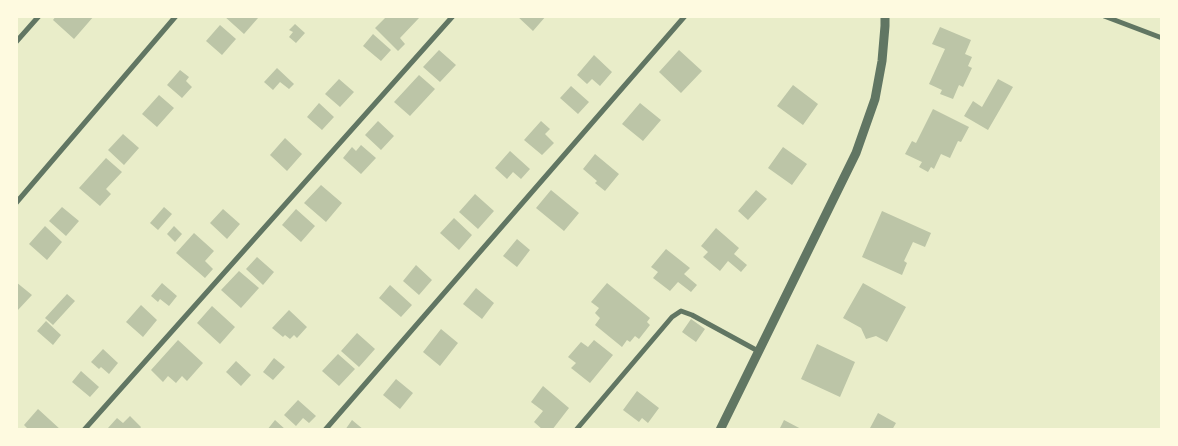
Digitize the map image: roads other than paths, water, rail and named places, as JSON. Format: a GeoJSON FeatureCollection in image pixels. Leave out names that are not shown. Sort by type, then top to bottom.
{"type":"FeatureCollection","features":[{"type":"Feature","properties":{"kind":"street"},"geometry":{"type":"LineString","coordinates":[[16,42],[38,16]]}},
{"type":"Feature","properties":{"kind":"street"},"geometry":{"type":"LineString","coordinates":[[16,203],[176,16]]}},
{"type":"Feature","properties":{"kind":"street"},"geometry":{"type":"LineString","coordinates":[[84,430],[453,16]]}},
{"type":"Feature","properties":{"kind":"street"},"geometry":{"type":"LineString","coordinates":[[325,430],[685,16]]}},
{"type":"Feature","properties":{"kind":"street"},"geometry":{"type":"LineString","coordinates":[[720,430],[856,153],[875,99],[882,61],[884,16]]}},
{"type":"Feature","properties":{"kind":"street"},"geometry":{"type":"LineString","coordinates":[[1104,16],[1162,38]]}},
{"type":"Feature","properties":{"kind":"street"},"geometry":{"type":"LineString","coordinates":[[576,430],[672,317],[681,311],[692,315],[758,351]]}}]}
